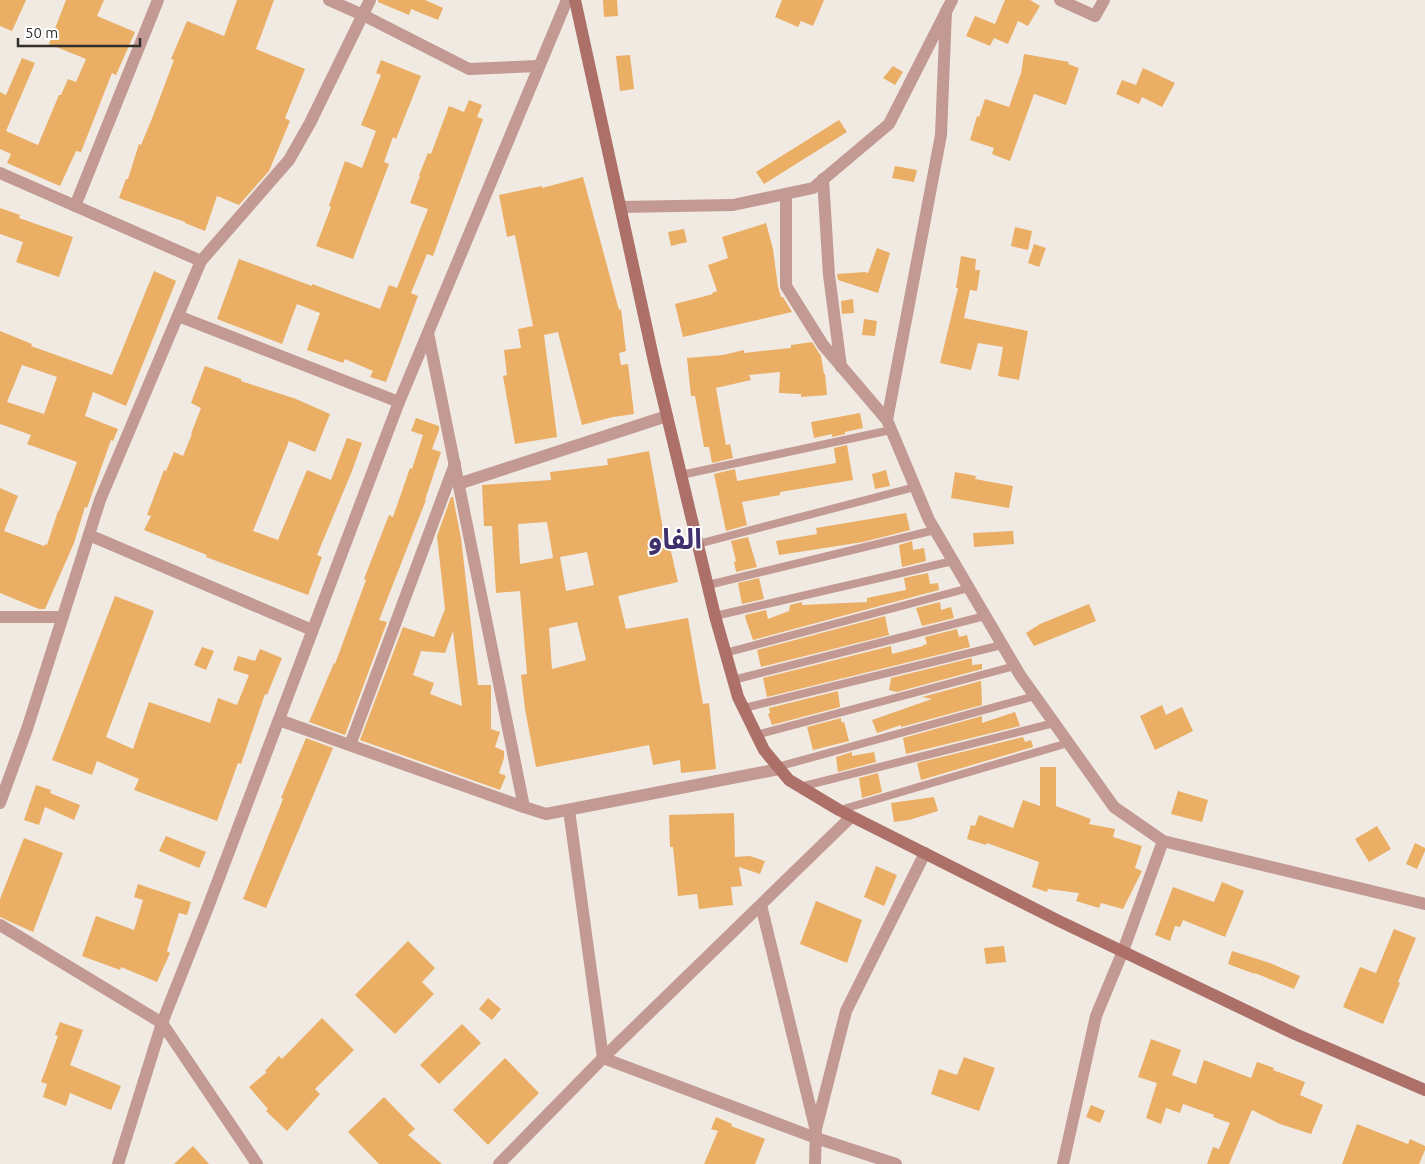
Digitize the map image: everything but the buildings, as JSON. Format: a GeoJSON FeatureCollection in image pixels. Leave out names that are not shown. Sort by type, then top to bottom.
{"type":"FeatureCollection","features":[{"type":"Feature","properties":{"kind":"street"},"geometry":{"type":"LineString","coordinates":[[75,206],[158,0]]}},
{"type":"Feature","properties":{"kind":"street"},"geometry":{"type":"LineString","coordinates":[[329,0],[363,15],[468,69],[539,66]]}},
{"type":"Feature","properties":{"kind":"street"},"geometry":{"type":"LineString","coordinates":[[0,803],[27,729],[100,500],[201,261],[289,160],[310,123],[370,0]]}},
{"type":"Feature","properties":{"kind":"street"},"geometry":{"type":"LineString","coordinates":[[118,1164],[162,1023],[208,907],[399,402],[567,0]]}},
{"type":"Feature","properties":{"kind":"street"},"geometry":{"type":"LineString","coordinates":[[575,0],[667,416],[715,616],[738,697],[764,750],[778,768],[789,780],[851,817],[1295,1034],[1425,1090]]}},
{"type":"Feature","properties":{"kind":"street"},"geometry":{"type":"LineString","coordinates":[[1060,0],[1095,16],[1104,0]]}},
{"type":"Feature","properties":{"kind":"street"},"geometry":{"type":"LineString","coordinates":[[620,207],[733,205],[813,188],[889,124],[949,5]]}},
{"type":"Feature","properties":{"kind":"street"},"geometry":{"type":"LineString","coordinates":[[889,425],[941,135],[949,5]]}},
{"type":"Feature","properties":{"kind":"street"},"geometry":{"type":"LineString","coordinates":[[0,173],[201,261]]}},
{"type":"Feature","properties":{"kind":"street"},"geometry":{"type":"LineString","coordinates":[[823,180],[829,275],[841,367]]}},
{"type":"Feature","properties":{"kind":"street"},"geometry":{"type":"LineString","coordinates":[[786,194],[786,286],[822,345],[889,425],[935,530],[1002,645],[1035,696],[1114,807],[1163,841],[1425,904]]}},
{"type":"Feature","properties":{"kind":"street"},"geometry":{"type":"LineString","coordinates":[[178,316],[399,402]]}},
{"type":"Feature","properties":{"kind":"street"},"geometry":{"type":"LineString","coordinates":[[428,333],[524,806]]}},
{"type":"Feature","properties":{"kind":"street"},"geometry":{"type":"LineString","coordinates":[[458,484],[667,416]]}},
{"type":"Feature","properties":{"kind":"street"},"geometry":{"type":"LineString","coordinates":[[350,745],[455,464]]}},
{"type":"Feature","properties":{"kind":"street"},"geometry":{"type":"LineString","coordinates":[[89,535],[312,630]]}},
{"type":"Feature","properties":{"kind":"street"},"geometry":{"type":"LineString","coordinates":[[0,617],[63,617]]}},
{"type":"Feature","properties":{"kind":"street"},"geometry":{"type":"LineString","coordinates":[[279,720],[546,814],[778,768]]}},
{"type":"Feature","properties":{"kind":"street"},"geometry":{"type":"LineString","coordinates":[[569,810],[603,1058]]}},
{"type":"Feature","properties":{"kind":"street"},"geometry":{"type":"LineString","coordinates":[[499,1164],[603,1058],[851,817]]}},
{"type":"Feature","properties":{"kind":"street"},"geometry":{"type":"LineString","coordinates":[[1062,1164],[1096,1016],[1123,951],[1163,841]]}},
{"type":"Feature","properties":{"kind":"street"},"geometry":{"type":"LineString","coordinates":[[815,1164],[816,1134],[846,1011],[924,853]]}},
{"type":"Feature","properties":{"kind":"street"},"geometry":{"type":"LineString","coordinates":[[761,905],[816,1134]]}},
{"type":"Feature","properties":{"kind":"street"},"geometry":{"type":"LineString","coordinates":[[0,925],[162,1023],[257,1164]]}},
{"type":"Feature","properties":{"kind":"street"},"geometry":{"type":"LineString","coordinates":[[603,1058],[896,1164]]}},
{"type":"Feature","properties":{"kind":"lane"},"geometry":{"type":"LineString","coordinates":[[681,475],[889,425]]}},
{"type":"Feature","properties":{"kind":"lane"},"geometry":{"type":"LineString","coordinates":[[698,544],[915,487]]}},
{"type":"Feature","properties":{"kind":"lane"},"geometry":{"type":"LineString","coordinates":[[708,584],[935,530]]}},
{"type":"Feature","properties":{"kind":"lane"},"geometry":{"type":"LineString","coordinates":[[715,616],[953,561]]}},
{"type":"Feature","properties":{"kind":"lane"},"geometry":{"type":"LineString","coordinates":[[725,653],[969,588]]}},
{"type":"Feature","properties":{"kind":"lane"},"geometry":{"type":"LineString","coordinates":[[734,680],[985,616]]}},
{"type":"Feature","properties":{"kind":"lane"},"geometry":{"type":"LineString","coordinates":[[744,708],[1002,645]]}},
{"type":"Feature","properties":{"kind":"lane"},"geometry":{"type":"LineString","coordinates":[[756,735],[1015,666]]}},
{"type":"Feature","properties":{"kind":"lane"},"geometry":{"type":"LineString","coordinates":[[778,768],[1035,696]]}},
{"type":"Feature","properties":{"kind":"lane"},"geometry":{"type":"LineString","coordinates":[[800,787],[1054,723]]}},
{"type":"Feature","properties":{"kind":"lane"},"geometry":{"type":"LineString","coordinates":[[839,810],[1068,743]]}},
{"type":"Feature","properties":{"kind":"district","name":"الفاو"},"geometry":{"type":"Point","coordinates":[675,539]}}]}
